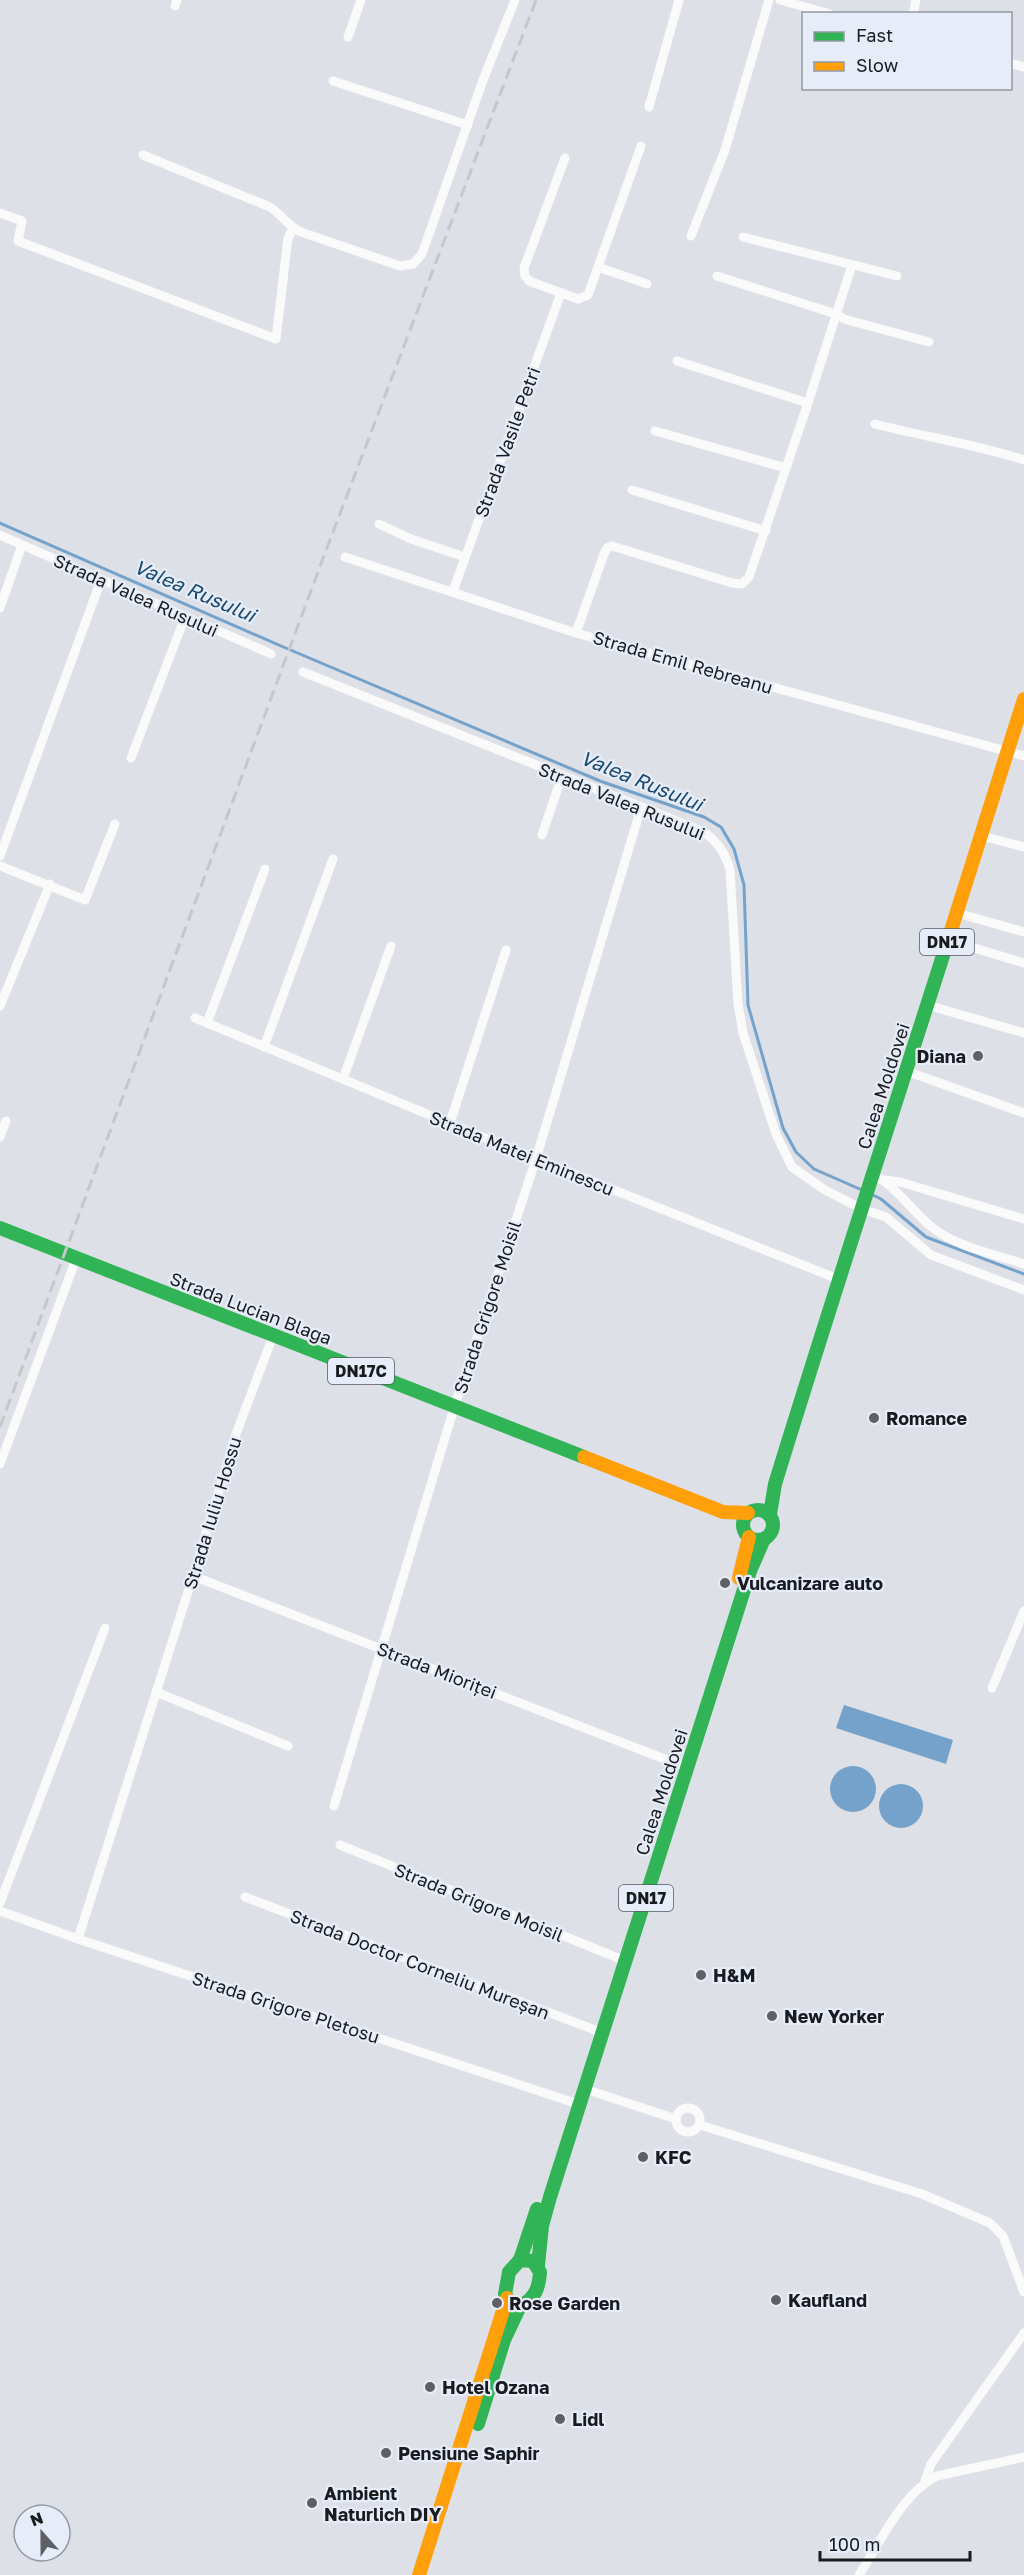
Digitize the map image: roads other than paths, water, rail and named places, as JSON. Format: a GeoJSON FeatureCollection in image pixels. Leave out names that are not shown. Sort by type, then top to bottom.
{"type":"FeatureCollection","features":[{"type":"Feature","properties":{"kind":"main road","name":"Calea Moldovei"},"geometry":{"type":"LineString","coordinates":[[770,1514],[775,1484],[838,1279],[864,1206],[876,1180],[906,1071],[1024,699]]}},
{"type":"Feature","properties":{"kind":"main road","name":"Strada Lucian Blaga"},"geometry":{"type":"LineString","coordinates":[[0,1228],[723,1512],[746,1533]]}},
{"type":"Feature","properties":{"kind":"main road","name":"Calea Moldovei"},"geometry":{"type":"LineString","coordinates":[[752,1511],[775,1484]]}},
{"type":"Feature","properties":{"kind":"main road"},"geometry":{"type":"LineString","coordinates":[[752,1511],[761,1509],[770,1514]]}},
{"type":"Feature","properties":{"kind":"main road","name":"Strada Lucian Blaga"},"geometry":{"type":"LineString","coordinates":[[723,1512],[752,1511]]}},
{"type":"Feature","properties":{"kind":"main road","name":"DN17"},"geometry":{"type":"LineString","coordinates":[[746,1533],[745,1517],[752,1511]]}},
{"type":"Feature","properties":{"kind":"main road","name":"DN17"},"geometry":{"type":"LineString","coordinates":[[764,1539],[769,1536],[774,1525],[770,1514]]}},
{"type":"Feature","properties":{"kind":"main road","name":"Calea Moldovei"},"geometry":{"type":"LineString","coordinates":[[520,2260],[741,1569],[746,1533]]}},
{"type":"Feature","properties":{"kind":"main road"},"geometry":{"type":"LineString","coordinates":[[746,1533],[759,1540],[764,1539]]}},
{"type":"Feature","properties":{"kind":"main road","name":"Calea Moldovei"},"geometry":{"type":"LineString","coordinates":[[538,2265],[542,2226],[750,1571],[764,1539]]}},
{"type":"Feature","properties":{"kind":"main road"},"geometry":{"type":"LineString","coordinates":[[429,2575],[504,2340],[520,2306],[536,2294],[540,2282],[538,2265],[529,2260],[520,2260],[509,2272],[506,2280],[507,2298],[514,2305],[520,2306]]}},
{"type":"Feature","properties":{"kind":"main road"},"geometry":{"type":"LineString","coordinates":[[419,2575],[507,2298]]}},
{"type":"Feature","properties":{"kind":"street"},"geometry":{"type":"LineString","coordinates":[[348,37],[361,0]]}},
{"type":"Feature","properties":{"kind":"street"},"geometry":{"type":"LineString","coordinates":[[143,155],[270,207],[281,214],[292,229],[399,266],[413,264],[422,254],[483,80],[515,0]]}},
{"type":"Feature","properties":{"kind":"street"},"geometry":{"type":"LineString","coordinates":[[649,107],[679,0]]}},
{"type":"Feature","properties":{"kind":"street"},"geometry":{"type":"LineString","coordinates":[[691,236],[725,150],[769,0]]}},
{"type":"Feature","properties":{"kind":"street"},"geometry":{"type":"LineString","coordinates":[[780,0],[823,12]]}},
{"type":"Feature","properties":{"kind":"street"},"geometry":{"type":"LineString","coordinates":[[333,81],[468,125]]}},
{"type":"Feature","properties":{"kind":"street"},"geometry":{"type":"LineString","coordinates":[[565,158],[524,268],[525,276],[529,281],[578,299],[588,295],[641,146]]}},
{"type":"Feature","properties":{"kind":"street"},"geometry":{"type":"LineString","coordinates":[[0,213],[22,221],[18,241],[276,339],[288,238],[292,229]]}},
{"type":"Feature","properties":{"kind":"street"},"geometry":{"type":"LineString","coordinates":[[743,237],[897,276]]}},
{"type":"Feature","properties":{"kind":"street"},"geometry":{"type":"LineString","coordinates":[[576,633],[593,580],[607,548],[616,546],[732,583],[742,584],[749,577],[852,265]]}},
{"type":"Feature","properties":{"kind":"street"},"geometry":{"type":"LineString","coordinates":[[598,267],[647,284]]}},
{"type":"Feature","properties":{"kind":"street"},"geometry":{"type":"LineString","coordinates":[[717,276],[836,314],[844,319],[928,342]]}},
{"type":"Feature","properties":{"kind":"street","name":"Strada Vasile Petri"},"geometry":{"type":"LineString","coordinates":[[453,591],[561,293]]}},
{"type":"Feature","properties":{"kind":"street"},"geometry":{"type":"LineString","coordinates":[[677,361],[808,403]]}},
{"type":"Feature","properties":{"kind":"street"},"geometry":{"type":"LineString","coordinates":[[874,424],[982,447],[1024,460]]}},
{"type":"Feature","properties":{"kind":"street"},"geometry":{"type":"LineString","coordinates":[[655,431],[786,468]]}},
{"type":"Feature","properties":{"kind":"street"},"geometry":{"type":"LineString","coordinates":[[632,490],[766,531]]}},
{"type":"Feature","properties":{"kind":"street"},"geometry":{"type":"LineString","coordinates":[[379,524],[411,539],[465,557]]}},
{"type":"Feature","properties":{"kind":"street","name":"Strada Valea Rusului"},"geometry":{"type":"LineString","coordinates":[[0,535],[271,654]]}},
{"type":"Feature","properties":{"kind":"street"},"geometry":{"type":"LineString","coordinates":[[0,608],[22,545]]}},
{"type":"Feature","properties":{"kind":"street","name":"Strada Emil Rebreanu"},"geometry":{"type":"LineString","coordinates":[[345,556],[576,633],[1024,756]]}},
{"type":"Feature","properties":{"kind":"street"},"geometry":{"type":"LineString","coordinates":[[0,856],[101,580]]}},
{"type":"Feature","properties":{"kind":"street"},"geometry":{"type":"LineString","coordinates":[[132,758],[185,616]]}},
{"type":"Feature","properties":{"kind":"street","name":"Strada Valea Rusului"},"geometry":{"type":"LineString","coordinates":[[303,672],[704,832],[714,839],[727,859],[730,870],[740,1013],[754,1072],[776,1134],[792,1167],[825,1190],[886,1218],[931,1255],[1024,1290]]}},
{"type":"Feature","properties":{"kind":"street"},"geometry":{"type":"LineString","coordinates":[[542,835],[562,776]]}},
{"type":"Feature","properties":{"kind":"street","name":"Strada Grigore Moisil"},"geometry":{"type":"LineString","coordinates":[[334,1806],[454,1408],[536,1159],[641,808]]}},
{"type":"Feature","properties":{"kind":"street"},"geometry":{"type":"LineString","coordinates":[[0,866],[85,900],[115,824]]}},
{"type":"Feature","properties":{"kind":"street"},"geometry":{"type":"LineString","coordinates":[[982,836],[1024,847]]}},
{"type":"Feature","properties":{"kind":"street"},"geometry":{"type":"LineString","coordinates":[[264,1047],[333,859]]}},
{"type":"Feature","properties":{"kind":"street"},"geometry":{"type":"LineString","coordinates":[[207,1023],[265,869]]}},
{"type":"Feature","properties":{"kind":"street"},"geometry":{"type":"LineString","coordinates":[[0,1006],[50,885]]}},
{"type":"Feature","properties":{"kind":"street"},"geometry":{"type":"LineString","coordinates":[[957,913],[1024,932]]}},
{"type":"Feature","properties":{"kind":"street"},"geometry":{"type":"LineString","coordinates":[[948,940],[1024,963]]}},
{"type":"Feature","properties":{"kind":"street"},"geometry":{"type":"LineString","coordinates":[[343,1079],[391,946]]}},
{"type":"Feature","properties":{"kind":"street"},"geometry":{"type":"LineString","coordinates":[[450,1124],[506,950]]}},
{"type":"Feature","properties":{"kind":"street"},"geometry":{"type":"LineString","coordinates":[[927,1005],[1024,1033]]}},
{"type":"Feature","properties":{"kind":"street","name":"Strada Matei Eminescu"},"geometry":{"type":"LineString","coordinates":[[195,1018],[536,1159],[838,1279]]}},
{"type":"Feature","properties":{"kind":"street"},"geometry":{"type":"LineString","coordinates":[[906,1071],[1024,1113]]}},
{"type":"Feature","properties":{"kind":"street"},"geometry":{"type":"LineString","coordinates":[[0,1137],[6,1120]]}},
{"type":"Feature","properties":{"kind":"street"},"geometry":{"type":"LineString","coordinates":[[876,1180],[900,1182],[1024,1219]]}},
{"type":"Feature","properties":{"kind":"street"},"geometry":{"type":"LineString","coordinates":[[876,1180],[945,1236],[1024,1264]]}},
{"type":"Feature","properties":{"kind":"street"},"geometry":{"type":"LineString","coordinates":[[0,1464],[76,1259]]}},
{"type":"Feature","properties":{"kind":"street","name":"Strada Iuliu Hossu"},"geometry":{"type":"LineString","coordinates":[[78,1939],[194,1575],[236,1434],[273,1336]]}},
{"type":"Feature","properties":{"kind":"street","name":"Strada Mioriței"},"geometry":{"type":"LineString","coordinates":[[194,1575],[680,1765]]}},
{"type":"Feature","properties":{"kind":"street"},"geometry":{"type":"LineString","coordinates":[[992,1688],[1024,1611]]}},
{"type":"Feature","properties":{"kind":"street"},"geometry":{"type":"LineString","coordinates":[[0,1903],[105,1628]]}},
{"type":"Feature","properties":{"kind":"street"},"geometry":{"type":"LineString","coordinates":[[156,1692],[288,1746]]}},
{"type":"Feature","properties":{"kind":"street","name":"Strada Grigore Moisil"},"geometry":{"type":"LineString","coordinates":[[340,1845],[618,1958]]}},
{"type":"Feature","properties":{"kind":"street","name":"Strada Doctor Corneliu Mureșan"},"geometry":{"type":"LineString","coordinates":[[244,1897],[595,2030]]}},
{"type":"Feature","properties":{"kind":"street","name":"Strada Grigore Pletosu"},"geometry":{"type":"LineString","coordinates":[[0,1911],[78,1939],[572,2102]]}},
{"type":"Feature","properties":{"kind":"street"},"geometry":{"type":"LineString","coordinates":[[585,2089],[676,2120]]}},
{"type":"Feature","properties":{"kind":"street"},"geometry":{"type":"LineString","coordinates":[[692,2108],[699,2113],[700,2125],[694,2131],[686,2132],[679,2128],[676,2120],[681,2110],[692,2108]]}},
{"type":"Feature","properties":{"kind":"street"},"geometry":{"type":"LineString","coordinates":[[700,2125],[922,2194],[990,2223],[1004,2236],[1024,2292]]}},
{"type":"Feature","properties":{"kind":"street"},"geometry":{"type":"LineString","coordinates":[[925,2481],[931,2464],[1024,2332]]}},
{"type":"Feature","properties":{"kind":"street"},"geometry":{"type":"LineString","coordinates":[[859,2575],[908,2498],[925,2481],[937,2476],[1024,2457]]}},
{"type":"Feature","properties":{"kind":"water"},"geometry":{"type":"Polygon","coordinates":[[[844,1705],[953,1740],[946,1764],[836,1728],[844,1705]]]}},
{"type":"Feature","properties":{"kind":"water"},"geometry":{"type":"Polygon","coordinates":[[[853,1766],[869,1773],[876,1789],[869,1805],[853,1812],[837,1805],[830,1789],[837,1773],[853,1766]]]}},
{"type":"Feature","properties":{"kind":"water"},"geometry":{"type":"Polygon","coordinates":[[[901,1784],[917,1790],[923,1806],[917,1822],[901,1828],[885,1822],[879,1806],[885,1790],[901,1784]]]}},
{"type":"Feature","properties":{"kind":"waterway","name":"Valea Rusului"},"geometry":{"type":"LineString","coordinates":[[0,523],[281,646],[600,781],[704,817],[721,827],[734,849],[744,885],[748,1005],[783,1128],[796,1152],[814,1169],[862,1190]]}},
{"type":"Feature","properties":{"kind":"waterway","name":"Valea Rusului"},"geometry":{"type":"LineString","coordinates":[[873,1195],[881,1199],[926,1237],[1024,1274]]}},
{"type":"Feature","properties":{"kind":"railway"},"geometry":{"type":"LineString","coordinates":[[0,1427],[325,553],[536,0]]}},
{"type":"Feature","properties":{"kind":"place","name":"Diana"},"geometry":{"type":"Point","coordinates":[978,1056]}},
{"type":"Feature","properties":{"kind":"place","name":"Romance"},"geometry":{"type":"Point","coordinates":[874,1418]}},
{"type":"Feature","properties":{"kind":"place","name":"Vulcanizare auto"},"geometry":{"type":"Point","coordinates":[725,1583]}},
{"type":"Feature","properties":{"kind":"place","name":"H&M"},"geometry":{"type":"Point","coordinates":[701,1975]}},
{"type":"Feature","properties":{"kind":"place","name":"New Yorker"},"geometry":{"type":"Point","coordinates":[772,2016]}},
{"type":"Feature","properties":{"kind":"place","name":"KFC"},"geometry":{"type":"Point","coordinates":[643,2157]}},
{"type":"Feature","properties":{"kind":"place","name":"Kaufland"},"geometry":{"type":"Point","coordinates":[776,2300]}},
{"type":"Feature","properties":{"kind":"place","name":"Rose Garden"},"geometry":{"type":"Point","coordinates":[497,2303]}},
{"type":"Feature","properties":{"kind":"place","name":"Hotel Ozana"},"geometry":{"type":"Point","coordinates":[430,2387]}},
{"type":"Feature","properties":{"kind":"place","name":"Lidl"},"geometry":{"type":"Point","coordinates":[560,2419]}},
{"type":"Feature","properties":{"kind":"place","name":"Pensiune Saphir"},"geometry":{"type":"Point","coordinates":[386,2453]}},
{"type":"Feature","properties":{"kind":"place","name":"Ambient Naturlich DIY"},"geometry":{"type":"Point","coordinates":[312,2503]}}]}
